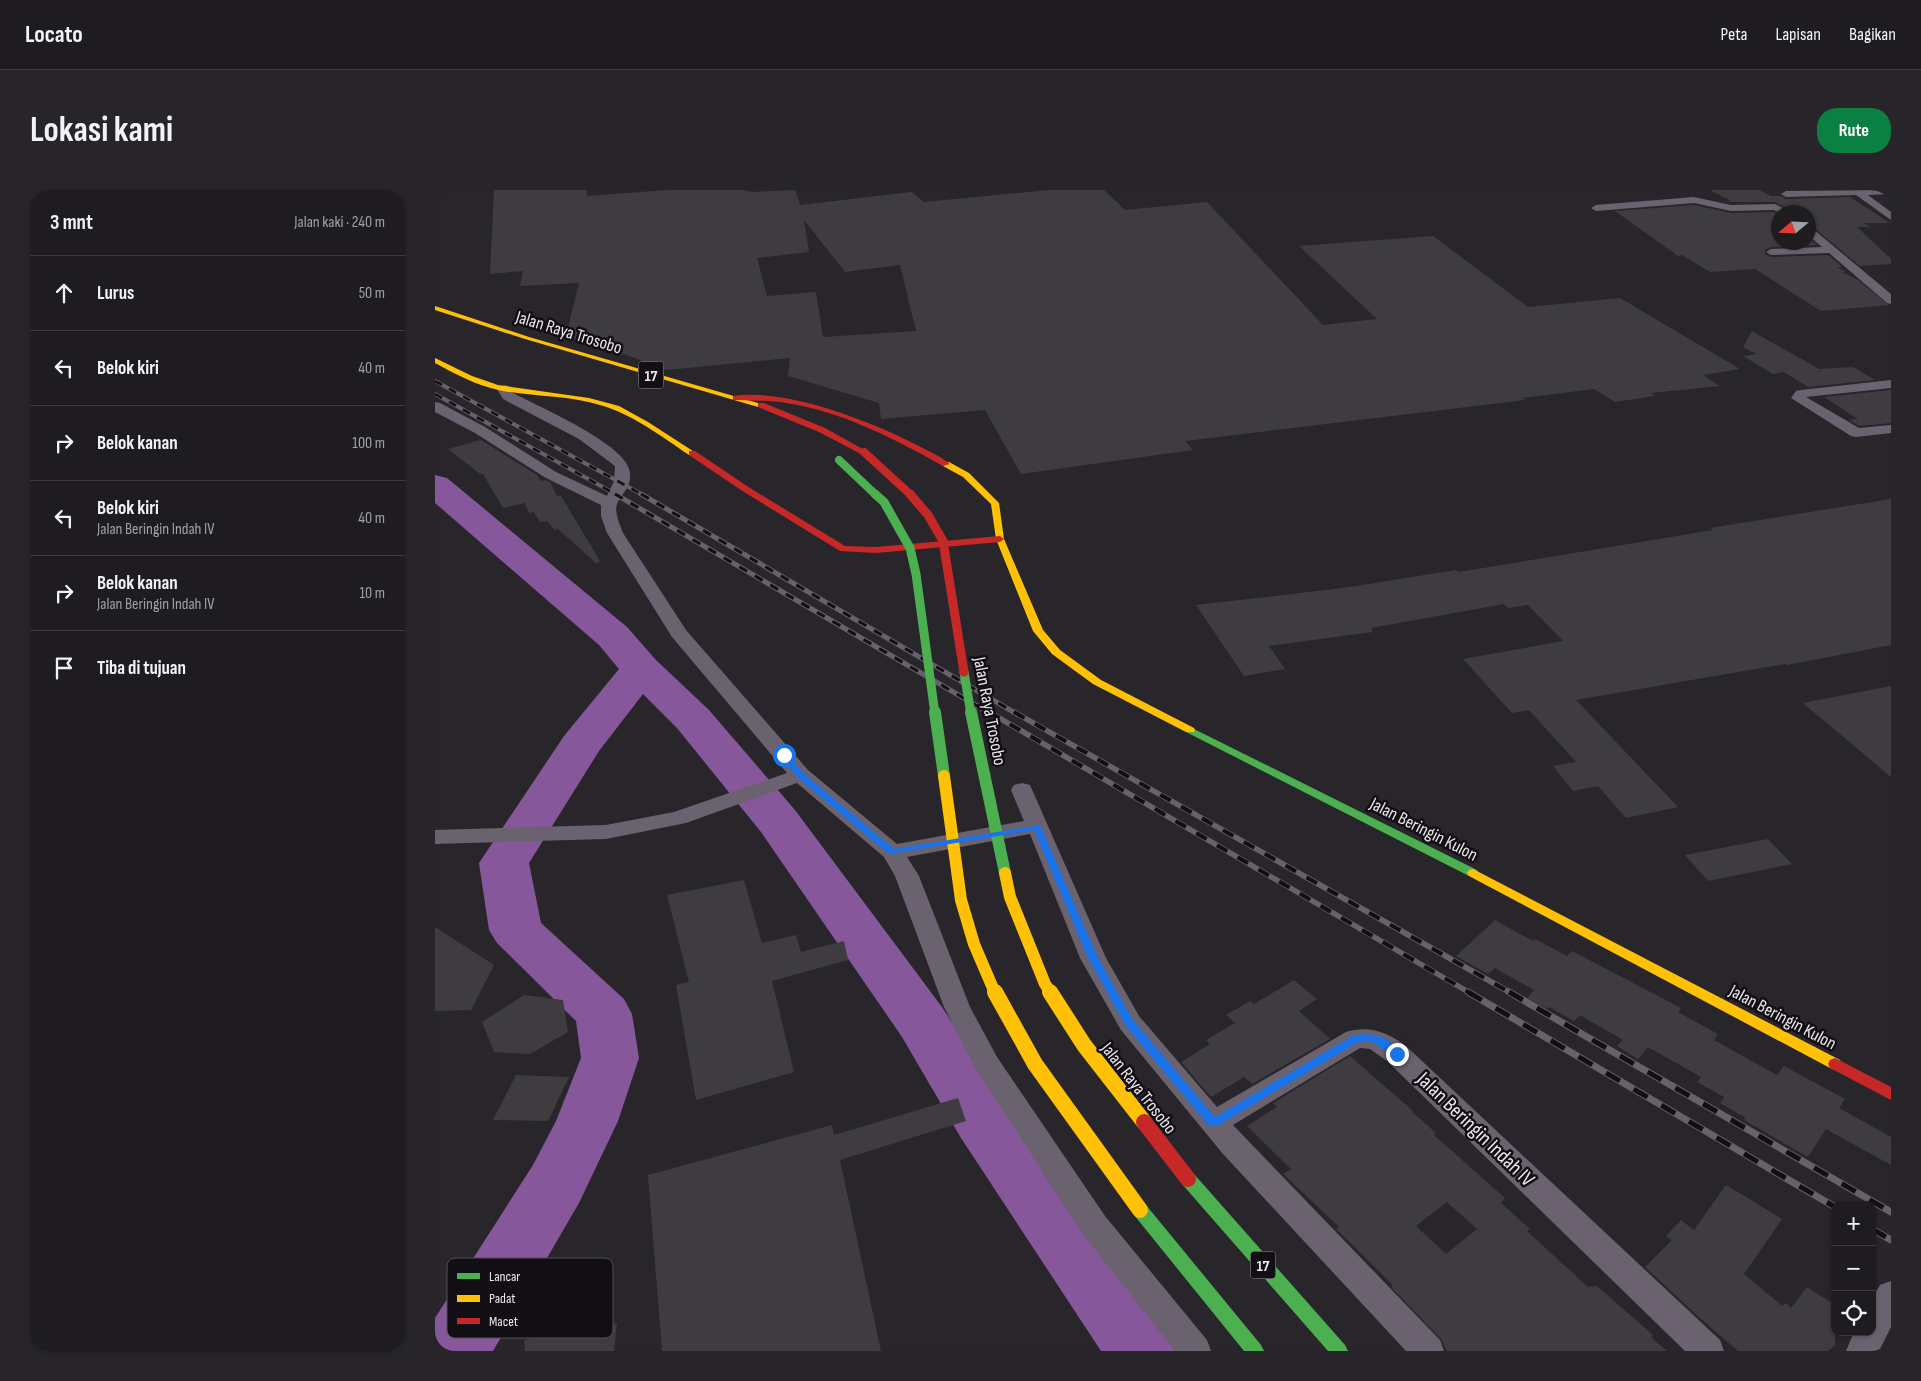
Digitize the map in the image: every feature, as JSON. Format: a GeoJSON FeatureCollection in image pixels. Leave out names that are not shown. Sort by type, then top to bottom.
{"type":"FeatureCollection","features":[{"type":"Feature","properties":{"kind":"main road","name":"Jalan Raya Trosobo"},"geometry":{"type":"LineString","coordinates":[[435,308],[479,324],[783,413],[822,430],[863,452],[910,491],[927,511],[937,526],[943,540],[969,709],[1010,897],[1045,984],[1084,1045],[1188,1179],[1339,1351]]}},
{"type":"Feature","properties":{"kind":"main road"},"geometry":{"type":"LineString","coordinates":[[435,319],[463,330]]}},
{"type":"Feature","properties":{"kind":"main road"},"geometry":{"type":"LineString","coordinates":[[435,360],[459,373],[504,389],[583,399],[615,408],[657,430],[747,490],[843,549],[876,550],[1000,539]]}},
{"type":"Feature","properties":{"kind":"main road","name":"Jalan Beringin Kulon"},"geometry":{"type":"LineString","coordinates":[[737,398],[777,400],[806,405],[909,443],[967,475],[995,503],[1000,539],[1038,631],[1056,652],[1097,682],[1537,906],[1891,1094]]}},
{"type":"Feature","properties":{"kind":"main road"},"geometry":{"type":"LineString","coordinates":[[834,457],[884,502],[910,548],[961,899],[974,944],[996,997],[1036,1066],[1140,1210],[1255,1351]]}},
{"type":"Feature","properties":{"kind":"street"},"geometry":{"type":"LineString","coordinates":[[1857,191],[1891,217]]}},
{"type":"Feature","properties":{"kind":"street"},"geometry":{"type":"LineString","coordinates":[[1786,194],[1891,191]]}},
{"type":"Feature","properties":{"kind":"street"},"geometry":{"type":"LineString","coordinates":[[1596,208],[1694,200],[1731,208],[1771,207]]}},
{"type":"Feature","properties":{"kind":"street"},"geometry":{"type":"LineString","coordinates":[[1816,237],[1891,300]]}},
{"type":"Feature","properties":{"kind":"street"},"geometry":{"type":"LineString","coordinates":[[1771,252],[1831,250]]}},
{"type":"Feature","properties":{"kind":"street"},"geometry":{"type":"LineString","coordinates":[[1891,384],[1807,392],[1801,394],[1798,398],[1856,433],[1891,429]]}},
{"type":"Feature","properties":{"kind":"street"},"geometry":{"type":"LineString","coordinates":[[504,389],[508,396],[591,440],[615,456],[623,465],[622,484],[617,495],[609,503],[609,516],[615,533],[679,633],[800,775],[893,852],[907,876],[957,1006],[987,1064],[1094,1225],[1195,1351]]}},
{"type":"Feature","properties":{"kind":"street"},"geometry":{"type":"LineString","coordinates":[[435,406],[480,430],[551,475],[609,503]]}},
{"type":"Feature","properties":{"kind":"street"},"geometry":{"type":"LineString","coordinates":[[435,837],[606,832],[677,818],[800,775]]}},
{"type":"Feature","properties":{"kind":"street"},"geometry":{"type":"LineString","coordinates":[[1022,790],[1093,958],[1130,1023],[1233,1146],[1428,1351]]}},
{"type":"Feature","properties":{"kind":"street"},"geometry":{"type":"LineString","coordinates":[[893,852],[1037,826]]}},
{"type":"Feature","properties":{"kind":"street","name":"Jalan Beringin Indah IV"},"geometry":{"type":"LineString","coordinates":[[1213,1123],[1355,1039],[1367,1037],[1379,1040],[1397,1054],[1708,1351]]}},
{"type":"Feature","properties":{"kind":"street"},"geometry":{"type":"LineString","coordinates":[[1876,1323],[1891,1295]]}},
{"type":"Feature","properties":{"kind":"street"},"geometry":{"type":"LineString","coordinates":[[1862,1351],[1870,1336]]}},
{"type":"Feature","properties":{"kind":"building"},"geometry":{"type":"Polygon","coordinates":[[[494,190],[587,190],[587,196],[668,190],[743,190],[752,192],[795,190],[800,205],[912,192],[924,202],[1050,190],[1104,190],[1125,210],[1207,202],[1323,325],[1377,319],[1299,246],[1433,236],[1528,307],[1620,298],[1740,369],[1703,375],[1720,386],[1651,393],[1655,396],[1615,402],[1594,389],[1522,398],[1525,400],[1185,441],[1193,450],[1021,474],[985,410],[881,419],[879,403],[788,376],[790,358],[667,370],[566,336],[579,283],[520,286],[523,271],[490,274],[494,190]],[[804,220],[809,252],[757,258],[767,296],[816,292],[823,337],[916,331],[900,265],[845,272],[804,220]]]}},
{"type":"Feature","properties":{"kind":"building"},"geometry":{"type":"Polygon","coordinates":[[[1710,190],[1759,190],[1771,196],[1781,196],[1786,199],[1850,197],[1890,223],[1864,223],[1870,227],[1857,227],[1891,259],[1891,264],[1860,266],[1816,230],[1816,205],[1780,205],[1775,202],[1724,202],[1731,201],[1710,190]]]}},
{"type":"Feature","properties":{"kind":"building"},"geometry":{"type":"Polygon","coordinates":[[[1694,205],[1731,213],[1771,212],[1771,247],[1765,250],[1765,254],[1771,257],[1828,255],[1842,267],[1837,267],[1846,272],[1842,272],[1858,280],[1889,305],[1821,311],[1755,269],[1710,272],[1682,255],[1678,256],[1615,211],[1694,205]]]}},
{"type":"Feature","properties":{"kind":"building"},"geometry":{"type":"Polygon","coordinates":[[[1752,331],[1819,369],[1853,367],[1875,380],[1808,387],[1784,372],[1773,374],[1743,356],[1756,354],[1743,347],[1752,331]]]}},
{"type":"Feature","properties":{"kind":"building"},"geometry":{"type":"Polygon","coordinates":[[[1891,390],[1891,423],[1859,426],[1849,420],[1858,419],[1824,397],[1891,390]]]}},
{"type":"Feature","properties":{"kind":"building"},"geometry":{"type":"Polygon","coordinates":[[[481,440],[537,475],[541,481],[550,482],[557,496],[561,496],[600,561],[597,564],[558,529],[555,530],[547,521],[540,522],[534,512],[529,513],[525,503],[503,508],[483,474],[480,474],[448,449],[481,440]]]}},
{"type":"Feature","properties":{"kind":"building"},"geometry":{"type":"Polygon","coordinates":[[[1891,499],[1891,645],[1787,665],[1576,700],[1678,807],[1626,818],[1598,786],[1573,791],[1553,766],[1576,762],[1529,710],[1512,713],[1463,659],[1563,641],[1528,605],[1508,608],[1504,604],[1371,628],[1373,632],[1269,646],[1285,669],[1244,676],[1196,605],[1343,588],[1456,570],[1459,572],[1713,530],[1710,528],[1891,499]]]}},
{"type":"Feature","properties":{"kind":"building"},"geometry":{"type":"Polygon","coordinates":[[[1891,686],[1891,777],[1803,703],[1891,686]]]}},
{"type":"Feature","properties":{"kind":"building"},"geometry":{"type":"Polygon","coordinates":[[[1768,839],[1792,864],[1708,881],[1685,855],[1768,839]]]}},
{"type":"Feature","properties":{"kind":"building"},"geometry":{"type":"Polygon","coordinates":[[[744,880],[762,943],[796,935],[801,952],[844,941],[848,960],[772,981],[794,1072],[696,1100],[676,985],[689,982],[667,895],[744,880]]]}},
{"type":"Feature","properties":{"kind":"building"},"geometry":{"type":"Polygon","coordinates":[[[1495,920],[1533,941],[1535,939],[1567,956],[1572,951],[1681,1008],[1678,1012],[1718,1034],[1714,1040],[1777,1075],[1784,1066],[1845,1099],[1839,1108],[1891,1137],[1891,1165],[1826,1129],[1808,1157],[1744,1120],[1746,1118],[1720,1103],[1724,1097],[1697,1082],[1701,1077],[1648,1047],[1638,1059],[1617,1046],[1623,1040],[1580,1015],[1574,1021],[1549,1007],[1547,1009],[1527,998],[1534,990],[1495,968],[1488,974],[1456,956],[1495,920]]]}},
{"type":"Feature","properties":{"kind":"building"},"geometry":{"type":"Polygon","coordinates":[[[435,927],[494,965],[471,1010],[435,1011],[435,927]]]}},
{"type":"Feature","properties":{"kind":"building"},"geometry":{"type":"Polygon","coordinates":[[[1294,980],[1317,999],[1299,1011],[1330,1039],[1252,1084],[1244,1077],[1211,1097],[1181,1062],[1210,1044],[1206,1040],[1235,1023],[1226,1015],[1250,1001],[1254,1004],[1294,980]]]}},
{"type":"Feature","properties":{"kind":"building"},"geometry":{"type":"Polygon","coordinates":[[[524,995],[563,1000],[568,1032],[530,1054],[494,1052],[482,1022],[524,995]]]}},
{"type":"Feature","properties":{"kind":"building"},"geometry":{"type":"Polygon","coordinates":[[[1350,1056],[1413,1111],[1436,1133],[1434,1135],[1505,1198],[1501,1203],[1530,1229],[1527,1231],[1588,1287],[1597,1286],[1653,1335],[1651,1337],[1667,1351],[1447,1351],[1441,1339],[1391,1287],[1393,1285],[1336,1229],[1339,1227],[1283,1174],[1291,1169],[1247,1126],[1277,1107],[1273,1103],[1350,1056]],[[1447,1202],[1416,1226],[1446,1254],[1477,1229],[1447,1202]]]}},
{"type":"Feature","properties":{"kind":"building"},"geometry":{"type":"Polygon","coordinates":[[[516,1075],[569,1077],[548,1121],[493,1120],[516,1075]]]}},
{"type":"Feature","properties":{"kind":"building"},"geometry":{"type":"Polygon","coordinates":[[[958,1098],[966,1121],[840,1160],[881,1351],[662,1351],[648,1175],[832,1125],[834,1135],[958,1098]]]}},
{"type":"Feature","properties":{"kind":"building"},"geometry":{"type":"Polygon","coordinates":[[[1726,1185],[1782,1219],[1744,1274],[1782,1306],[1786,1303],[1791,1308],[1807,1287],[1831,1302],[1831,1336],[1835,1336],[1835,1345],[1828,1351],[1738,1351],[1645,1267],[1672,1240],[1666,1236],[1681,1220],[1694,1230],[1726,1185]]]}},
{"type":"Feature","properties":{"kind":"building"},"geometry":{"type":"Polygon","coordinates":[[[617,1323],[614,1351],[525,1351],[524,1340],[535,1338],[613,1338],[613,1324],[617,1323]]]}},
{"type":"Feature","properties":{"kind":"waterway"},"geometry":{"type":"LineString","coordinates":[[435,485],[613,636],[641,669]]}},
{"type":"Feature","properties":{"kind":"waterway"},"geometry":{"type":"LineString","coordinates":[[511,1258],[556,1184],[587,1121],[610,1058],[604,1014],[516,930],[504,863],[580,746],[641,669]]}},
{"type":"Feature","properties":{"kind":"waterway"},"geometry":{"type":"LineString","coordinates":[[641,669],[693,719],[778,821],[922,1022],[983,1121],[1142,1351]]}},
{"type":"Feature","properties":{"kind":"waterway"},"geometry":{"type":"LineString","coordinates":[[454,1351],[462,1338]]}},
{"type":"Feature","properties":{"kind":"railway"},"geometry":{"type":"LineString","coordinates":[[435,381],[643,495]]}},
{"type":"Feature","properties":{"kind":"railway"},"geometry":{"type":"LineString","coordinates":[[435,394],[617,495]]}},
{"type":"Feature","properties":{"kind":"railway"},"geometry":{"type":"LineString","coordinates":[[615,494],[991,714]]}},
{"type":"Feature","properties":{"kind":"railway"},"geometry":{"type":"LineString","coordinates":[[641,494],[1017,714]]}},
{"type":"Feature","properties":{"kind":"railway"},"geometry":{"type":"LineString","coordinates":[[989,712],[1470,993]]}},
{"type":"Feature","properties":{"kind":"railway"},"geometry":{"type":"LineString","coordinates":[[1014,712],[1511,993]]}},
{"type":"Feature","properties":{"kind":"railway"},"geometry":{"type":"LineString","coordinates":[[1468,992],[1831,1205]]}},
{"type":"Feature","properties":{"kind":"railway"},"geometry":{"type":"LineString","coordinates":[[1509,992],[1891,1212]]}},
{"type":"Feature","properties":{"kind":"railway"},"geometry":{"type":"LineString","coordinates":[[1876,1231],[1891,1240]]}},
{"type":"Feature","properties":{"kind":"traffic: fast"},"geometry":{"type":"LineString","coordinates":[[839,460],[884,502],[910,548],[916,574],[944,776]]}},
{"type":"Feature","properties":{"kind":"traffic: fast"},"geometry":{"type":"LineString","coordinates":[[964,672],[970,709],[1005,873]]}},
{"type":"Feature","properties":{"kind":"traffic: fast"},"geometry":{"type":"LineString","coordinates":[[1190,730],[1473,873]]}},
{"type":"Feature","properties":{"kind":"traffic: fast"},"geometry":{"type":"LineString","coordinates":[[1188,1179],[1339,1351]]}},
{"type":"Feature","properties":{"kind":"traffic: fast"},"geometry":{"type":"LineString","coordinates":[[1140,1210],[1255,1351]]}},
{"type":"Feature","properties":{"kind":"traffic: slow"},"geometry":{"type":"LineString","coordinates":[[435,308],[527,338],[761,405]]}},
{"type":"Feature","properties":{"kind":"traffic: slow"},"geometry":{"type":"LineString","coordinates":[[435,360],[469,378],[497,387],[603,403],[645,423],[692,453]]}},
{"type":"Feature","properties":{"kind":"traffic: slow"},"geometry":{"type":"LineString","coordinates":[[946,464],[966,475],[995,503],[1000,539],[1038,631],[1056,652],[1097,682],[1190,730]]}},
{"type":"Feature","properties":{"kind":"traffic: slow"},"geometry":{"type":"LineString","coordinates":[[944,776],[961,900],[974,944],[991,985],[1035,1064],[1086,1138],[1140,1210]]}},
{"type":"Feature","properties":{"kind":"traffic: slow"},"geometry":{"type":"LineString","coordinates":[[1005,873],[1010,897],[1045,984],[1084,1045],[1144,1122]]}},
{"type":"Feature","properties":{"kind":"traffic: slow"},"geometry":{"type":"LineString","coordinates":[[1473,873],[1835,1064]]}},
{"type":"Feature","properties":{"kind":"traffic: jam"},"geometry":{"type":"LineString","coordinates":[[736,398],[772,399],[793,402],[833,413],[891,436],[946,464]]}},
{"type":"Feature","properties":{"kind":"traffic: jam"},"geometry":{"type":"LineString","coordinates":[[761,405],[822,430],[864,452]]}},
{"type":"Feature","properties":{"kind":"traffic: jam"},"geometry":{"type":"LineString","coordinates":[[864,452],[919,503],[936,527],[943,541],[964,672]]}},
{"type":"Feature","properties":{"kind":"traffic: jam"},"geometry":{"type":"LineString","coordinates":[[692,453],[747,490],[843,549],[876,550],[1000,539]]}},
{"type":"Feature","properties":{"kind":"traffic: jam"},"geometry":{"type":"LineString","coordinates":[[1835,1064],[1891,1094]]}},
{"type":"Feature","properties":{"kind":"traffic: jam"},"geometry":{"type":"LineString","coordinates":[[1144,1122],[1188,1179]]}},
{"type":"Feature","properties":{"kind":"route"},"geometry":{"type":"LineString","coordinates":[[784,755],[800,775],[893,852],[1037,826],[1093,958],[1130,1023],[1213,1123],[1355,1039],[1367,1037],[1379,1040],[1397,1054]]}}]}
